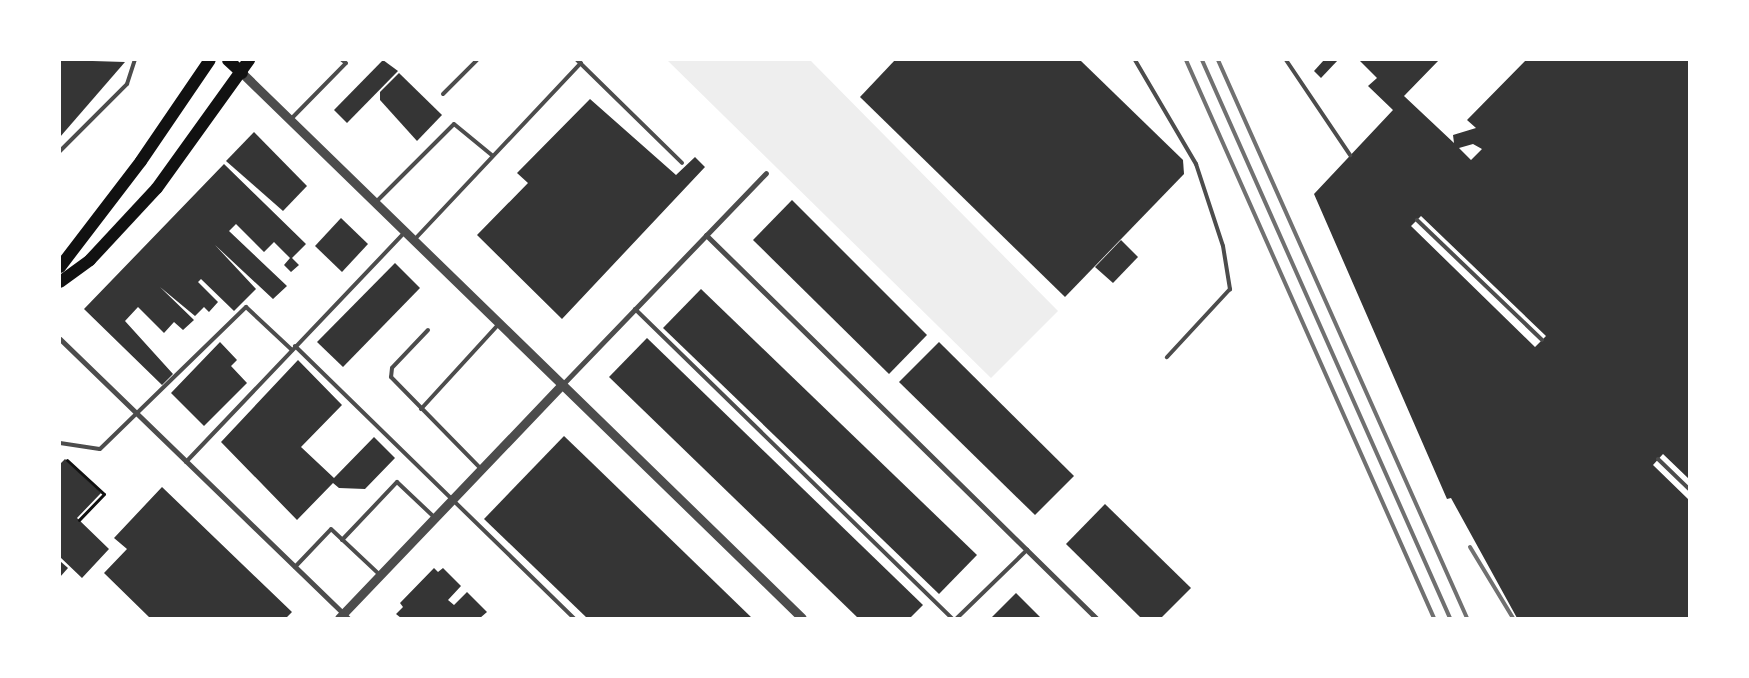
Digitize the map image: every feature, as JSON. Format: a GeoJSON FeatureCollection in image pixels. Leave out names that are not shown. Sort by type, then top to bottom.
{"type":"FeatureCollection","features":[{"type":"Feature","properties":{"kind":"main road"},"geometry":{"type":"LineString","coordinates":[[60,267],[141,162],[210,60]]}},
{"type":"Feature","properties":{"kind":"main road"},"geometry":{"type":"LineString","coordinates":[[228,60],[242,73]]}},
{"type":"Feature","properties":{"kind":"main road"},"geometry":{"type":"LineString","coordinates":[[60,282],[90,260],[157,188],[242,73],[249,60]]}},
{"type":"Feature","properties":{"kind":"street"},"geometry":{"type":"LineString","coordinates":[[254,60],[242,73],[802,618]]}},
{"type":"Feature","properties":{"kind":"street"},"geometry":{"type":"LineString","coordinates":[[60,339],[295,567],[343,617],[435,517],[766,173]]}},
{"type":"Feature","properties":{"kind":"street"},"geometry":{"type":"LineString","coordinates":[[706,235],[1096,618]]}},
{"type":"Feature","properties":{"kind":"lane"},"geometry":{"type":"LineString","coordinates":[[60,151],[128,84],[135,60]]}},
{"type":"Feature","properties":{"kind":"lane"},"geometry":{"type":"LineString","coordinates":[[290,120],[346,63],[342,60]]}},
{"type":"Feature","properties":{"kind":"lane"},"geometry":{"type":"LineString","coordinates":[[443,94],[477,60]]}},
{"type":"Feature","properties":{"kind":"lane"},"geometry":{"type":"LineString","coordinates":[[1135,60],[1196,164],[1223,246],[1230,289],[1167,357]]}},
{"type":"Feature","properties":{"kind":"lane"},"geometry":{"type":"LineString","coordinates":[[1286,60],[1350,156]]}},
{"type":"Feature","properties":{"kind":"lane"},"geometry":{"type":"LineString","coordinates":[[413,241],[579,62],[682,163]]}},
{"type":"Feature","properties":{"kind":"lane"},"geometry":{"type":"LineString","coordinates":[[375,203],[454,124],[493,156]]}},
{"type":"Feature","properties":{"kind":"lane"},"geometry":{"type":"LineString","coordinates":[[1416,220],[1542,340]]}},
{"type":"Feature","properties":{"kind":"lane"},"geometry":{"type":"LineString","coordinates":[[186,462],[405,232]]}},
{"type":"Feature","properties":{"kind":"lane"},"geometry":{"type":"LineString","coordinates":[[60,443],[100,449],[138,416],[246,307],[293,348],[574,618]]}},
{"type":"Feature","properties":{"kind":"lane"},"geometry":{"type":"LineString","coordinates":[[635,309],[952,618]]}},
{"type":"Feature","properties":{"kind":"lane"},"geometry":{"type":"LineString","coordinates":[[420,409],[499,324]]}},
{"type":"Feature","properties":{"kind":"lane"},"geometry":{"type":"LineString","coordinates":[[428,330],[392,368],[396,386],[482,469]]}},
{"type":"Feature","properties":{"kind":"lane"},"geometry":{"type":"LineString","coordinates":[[1658,459],[1689,489]]}},
{"type":"Feature","properties":{"kind":"lane"},"geometry":{"type":"LineString","coordinates":[[342,540],[397,482],[435,517]]}},
{"type":"Feature","properties":{"kind":"lane"},"geometry":{"type":"LineString","coordinates":[[295,567],[331,529],[380,575]]}},
{"type":"Feature","properties":{"kind":"lane"},"geometry":{"type":"LineString","coordinates":[[957,618],[1027,550]]}},
{"type":"Feature","properties":{"kind":"path"},"geometry":{"type":"LineString","coordinates":[[60,462],[65,457],[104,494],[79,520]]}},
{"type":"Feature","properties":{"kind":"shaded area"},"geometry":{"type":"Polygon","coordinates":[[[667,60],[810,60],[1058,311],[991,378],[667,60]]]}},
{"type":"Feature","properties":{"kind":"building"},"geometry":{"type":"Polygon","coordinates":[[[60,60],[125,62],[60,137],[60,60]]]}},
{"type":"Feature","properties":{"kind":"building"},"geometry":{"type":"Polygon","coordinates":[[[383,60],[398,71],[347,123],[334,110],[383,60]]]}},
{"type":"Feature","properties":{"kind":"building"},"geometry":{"type":"Polygon","coordinates":[[[895,60],[1080,60],[1183,160],[1184,174],[1065,297],[860,97],[895,60]]]}},
{"type":"Feature","properties":{"kind":"building"},"geometry":{"type":"Polygon","coordinates":[[[1324,60],[1338,60],[1321,78],[1314,71],[1324,60]]]}},
{"type":"Feature","properties":{"kind":"building"},"geometry":{"type":"Polygon","coordinates":[[[1359,60],[1439,60],[1404,96],[1454,143],[1453,135],[1476,128],[1467,120],[1526,60],[1689,60],[1689,479],[1663,454],[1653,465],[1689,500],[1689,618],[1517,618],[1451,498],[1447,499],[1314,194],[1393,110],[1368,86],[1377,78],[1359,60]],[[1473,144],[1459,148],[1471,160],[1482,149],[1473,144]],[[1421,216],[1411,226],[1535,347],[1546,336],[1421,216]]]}},
{"type":"Feature","properties":{"kind":"building"},"geometry":{"type":"Polygon","coordinates":[[[399,73],[442,115],[417,141],[380,100],[380,92],[399,73]]]}},
{"type":"Feature","properties":{"kind":"building"},"geometry":{"type":"Polygon","coordinates":[[[590,99],[676,175],[695,157],[705,167],[562,319],[477,235],[528,183],[517,173],[590,99]]]}},
{"type":"Feature","properties":{"kind":"building"},"geometry":{"type":"Polygon","coordinates":[[[254,132],[307,186],[283,211],[226,161],[254,132]]]}},
{"type":"Feature","properties":{"kind":"building"},"geometry":{"type":"Polygon","coordinates":[[[224,164],[306,244],[292,258],[299,265],[291,272],[284,265],[290,258],[274,242],[264,252],[236,224],[229,231],[287,286],[273,299],[215,245],[256,289],[234,311],[201,279],[198,282],[218,302],[209,312],[204,307],[195,316],[160,287],[194,320],[183,330],[174,322],[164,333],[138,307],[125,321],[173,374],[162,385],[84,309],[224,164]]]}},
{"type":"Feature","properties":{"kind":"building"},"geometry":{"type":"Polygon","coordinates":[[[792,200],[927,335],[889,374],[753,240],[792,200]]]}},
{"type":"Feature","properties":{"kind":"building"},"geometry":{"type":"Polygon","coordinates":[[[341,218],[368,244],[342,272],[315,246],[341,218]]]}},
{"type":"Feature","properties":{"kind":"building"},"geometry":{"type":"Polygon","coordinates":[[[1121,240],[1138,257],[1113,283],[1095,267],[1121,240]]]}},
{"type":"Feature","properties":{"kind":"building"},"geometry":{"type":"Polygon","coordinates":[[[395,263],[420,288],[343,367],[317,342],[395,263]]]}},
{"type":"Feature","properties":{"kind":"building"},"geometry":{"type":"Polygon","coordinates":[[[701,289],[977,555],[939,594],[663,328],[701,289]]]}},
{"type":"Feature","properties":{"kind":"building"},"geometry":{"type":"Polygon","coordinates":[[[647,338],[923,605],[910,618],[858,618],[609,377],[647,338]]]}},
{"type":"Feature","properties":{"kind":"building"},"geometry":{"type":"Polygon","coordinates":[[[220,342],[237,360],[231,366],[247,383],[204,426],[171,393],[220,342]]]}},
{"type":"Feature","properties":{"kind":"building"},"geometry":{"type":"Polygon","coordinates":[[[939,342],[1074,476],[1035,515],[899,382],[939,342]]]}},
{"type":"Feature","properties":{"kind":"building"},"geometry":{"type":"Polygon","coordinates":[[[298,360],[342,405],[301,447],[334,478],[374,437],[395,458],[365,489],[339,488],[333,483],[297,520],[221,442],[298,360]]]}},
{"type":"Feature","properties":{"kind":"building"},"geometry":{"type":"Polygon","coordinates":[[[564,436],[752,618],[587,618],[484,519],[564,436]]]}},
{"type":"Feature","properties":{"kind":"building"},"geometry":{"type":"Polygon","coordinates":[[[65,459],[101,493],[77,518],[109,549],[82,578],[60,557],[60,464],[65,459]]]}},
{"type":"Feature","properties":{"kind":"building"},"geometry":{"type":"Polygon","coordinates":[[[162,487],[292,612],[286,618],[150,618],[104,573],[127,549],[114,538],[162,487]]]}},
{"type":"Feature","properties":{"kind":"building"},"geometry":{"type":"Polygon","coordinates":[[[1105,504],[1191,588],[1161,618],[1141,618],[1066,544],[1105,504]]]}},
{"type":"Feature","properties":{"kind":"building"},"geometry":{"type":"Polygon","coordinates":[[[60,561],[68,568],[60,577],[60,561]]]}},
{"type":"Feature","properties":{"kind":"building"},"geometry":{"type":"Polygon","coordinates":[[[434,568],[438,572],[443,568],[461,586],[448,600],[454,605],[467,592],[487,612],[480,618],[401,618],[396,614],[403,607],[400,603],[434,568]]]}},
{"type":"Feature","properties":{"kind":"building"},"geometry":{"type":"Polygon","coordinates":[[[1016,593],[1041,618],[991,618],[1016,593]]]}},
{"type":"Feature","properties":{"kind":"railway"},"geometry":{"type":"LineString","coordinates":[[1186,60],[1434,618]]}},
{"type":"Feature","properties":{"kind":"railway"},"geometry":{"type":"LineString","coordinates":[[1202,60],[1450,618]]}},
{"type":"Feature","properties":{"kind":"railway"},"geometry":{"type":"LineString","coordinates":[[1218,60],[1467,618]]}},
{"type":"Feature","properties":{"kind":"railway"},"geometry":{"type":"LineString","coordinates":[[1470,547],[1513,618]]}}]}
